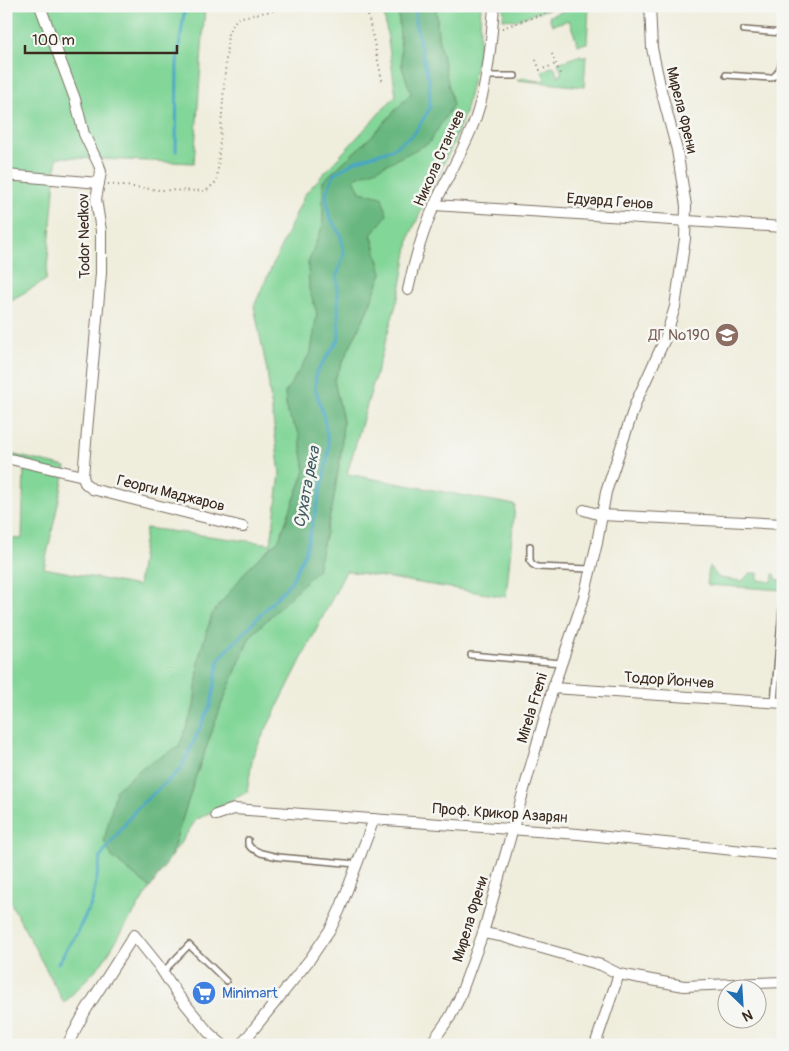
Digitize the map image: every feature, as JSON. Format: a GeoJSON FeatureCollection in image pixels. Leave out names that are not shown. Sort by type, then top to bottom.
{"type":"FeatureCollection","features":[{"type":"Feature","properties":{"kind":"street","name":"Todor Nedkov"},"geometry":{"type":"LineString","coordinates":[[40,6],[72,92],[84,134],[100,165],[101,172],[96,199],[101,231],[101,273],[83,476]]}},
{"type":"Feature","properties":{"kind":"street","name":"Никола Станчев"},"geometry":{"type":"LineString","coordinates":[[408,290],[414,258],[434,205],[472,129],[487,76],[494,6]]}},
{"type":"Feature","properties":{"kind":"street","name":"Мирела Френи"},"geometry":{"type":"LineString","coordinates":[[601,515],[606,492],[636,402],[665,339],[680,281],[687,221],[677,150],[660,90],[652,48],[650,6]]}},
{"type":"Feature","properties":{"kind":"street"},"geometry":{"type":"LineString","coordinates":[[6,175],[99,183]]}},
{"type":"Feature","properties":{"kind":"street","name":"Едуард Генов"},"geometry":{"type":"LineString","coordinates":[[434,205],[783,227]]}},
{"type":"Feature","properties":{"kind":"street"},"geometry":{"type":"LineString","coordinates":[[6,458],[83,476]]}},
{"type":"Feature","properties":{"kind":"street","name":"Георги Маджаров"},"geometry":{"type":"LineString","coordinates":[[83,476],[85,483],[92,489],[243,527]]}},
{"type":"Feature","properties":{"kind":"street"},"geometry":{"type":"LineString","coordinates":[[584,510],[601,515],[783,524]]}},
{"type":"Feature","properties":{"kind":"street","name":"Mirela Freni"},"geometry":{"type":"LineString","coordinates":[[512,829],[553,688],[584,597],[597,543],[601,515]]}},
{"type":"Feature","properties":{"kind":"street","name":"Тодор Йончев"},"geometry":{"type":"LineString","coordinates":[[553,688],[778,703]]}},
{"type":"Feature","properties":{"kind":"street","name":"Проф. Крикор Азарян"},"geometry":{"type":"LineString","coordinates":[[216,815],[234,809],[578,834],[783,854]]}},
{"type":"Feature","properties":{"kind":"street"},"geometry":{"type":"LineString","coordinates":[[241,1045],[310,959],[331,928],[374,819]]}},
{"type":"Feature","properties":{"kind":"street","name":"Мирела Френи"},"geometry":{"type":"LineString","coordinates":[[483,933],[512,829]]}},
{"type":"Feature","properties":{"kind":"street"},"geometry":{"type":"LineString","coordinates":[[430,1045],[450,1017],[459,999],[483,933],[500,936],[600,965],[619,974],[684,986],[783,982]]}},
{"type":"Feature","properties":{"kind":"street"},"geometry":{"type":"LineString","coordinates":[[67,1045],[86,1010],[134,935],[163,972],[178,996],[209,1033],[223,1045]]}},
{"type":"Feature","properties":{"kind":"street"},"geometry":{"type":"LineString","coordinates":[[595,1045],[619,974]]}},
{"type":"Feature","properties":{"kind":"lane"},"geometry":{"type":"LineString","coordinates":[[744,30],[783,33]]}},
{"type":"Feature","properties":{"kind":"lane"},"geometry":{"type":"LineString","coordinates":[[726,75],[771,78],[776,76],[780,70],[783,41]]}},
{"type":"Feature","properties":{"kind":"lane"},"geometry":{"type":"LineString","coordinates":[[487,76],[515,76]]}},
{"type":"Feature","properties":{"kind":"lane"},"geometry":{"type":"LineString","coordinates":[[530,546],[530,560],[537,567],[591,569]]}},
{"type":"Feature","properties":{"kind":"lane"},"geometry":{"type":"LineString","coordinates":[[778,703],[783,597]]}},
{"type":"Feature","properties":{"kind":"lane"},"geometry":{"type":"LineString","coordinates":[[472,655],[561,663]]}},
{"type":"Feature","properties":{"kind":"lane"},"geometry":{"type":"LineString","coordinates":[[248,840],[248,844],[252,848],[261,853],[278,857],[356,864]]}},
{"type":"Feature","properties":{"kind":"lane"},"geometry":{"type":"LineString","coordinates":[[163,972],[189,945],[226,981]]}},
{"type":"Feature","properties":{"kind":"path"},"geometry":{"type":"LineString","coordinates":[[99,183],[159,190],[206,191],[218,181],[228,33],[237,18],[296,6]]}},
{"type":"Feature","properties":{"kind":"path"},"geometry":{"type":"LineString","coordinates":[[356,6],[367,12]]}},
{"type":"Feature","properties":{"kind":"path"},"geometry":{"type":"LineString","coordinates":[[366,6],[383,84]]}},
{"type":"Feature","properties":{"kind":"path"},"geometry":{"type":"LineString","coordinates":[[492,30],[567,6]]}},
{"type":"Feature","properties":{"kind":"path"},"geometry":{"type":"LineString","coordinates":[[552,54],[560,74]]}},
{"type":"Feature","properties":{"kind":"path"},"geometry":{"type":"LineString","coordinates":[[536,60],[540,70],[556,64]]}},
{"type":"Feature","properties":{"kind":"green space"},"geometry":{"type":"Polygon","coordinates":[[[6,6],[205,6],[194,163],[57,157],[46,280],[6,303],[6,6]]]}},
{"type":"Feature","properties":{"kind":"green space"},"geometry":{"type":"Polygon","coordinates":[[[383,6],[398,6],[402,67],[411,93],[373,135],[323,181],[323,225],[308,263],[309,289],[317,313],[311,352],[285,393],[287,413],[299,433],[305,471],[279,540],[251,565],[200,653],[194,707],[179,747],[143,767],[112,857],[150,888],[102,963],[64,1003],[6,894],[6,538],[22,539],[24,468],[6,462],[6,453],[66,467],[44,568],[138,586],[146,528],[271,544],[280,474],[267,371],[254,306],[305,194],[396,95],[383,6]]]}},
{"type":"Feature","properties":{"kind":"green space"},"geometry":{"type":"Polygon","coordinates":[[[398,6],[436,6],[438,36],[453,105],[429,143],[377,169],[354,178],[360,192],[382,197],[387,215],[371,235],[382,273],[367,311],[334,380],[343,421],[341,452],[333,503],[317,570],[250,637],[222,703],[170,858],[150,888],[112,857],[104,841],[116,790],[143,767],[179,747],[194,707],[200,653],[212,614],[251,565],[279,540],[305,471],[299,433],[287,413],[285,393],[311,352],[317,313],[309,289],[308,263],[323,225],[323,181],[373,135],[411,93],[402,67],[398,6]]]}},
{"type":"Feature","properties":{"kind":"green space"},"geometry":{"type":"Polygon","coordinates":[[[436,6],[481,6],[479,51],[465,113],[450,150],[410,235],[400,291],[347,474],[515,505],[506,597],[346,571],[253,755],[247,792],[196,820],[170,858],[222,703],[250,637],[317,570],[333,503],[341,452],[343,421],[334,380],[367,311],[382,273],[360,192],[353,178],[377,169],[438,36],[436,6]]]}},
{"type":"Feature","properties":{"kind":"green space"},"geometry":{"type":"Polygon","coordinates":[[[504,6],[530,6],[544,9],[544,6],[558,6],[515,20],[503,19],[504,6]]]}},
{"type":"Feature","properties":{"kind":"green space"},"geometry":{"type":"Polygon","coordinates":[[[579,6],[589,6],[587,43],[578,45],[569,20],[552,25],[549,16],[579,6]]]}},
{"type":"Feature","properties":{"kind":"green space"},"geometry":{"type":"Polygon","coordinates":[[[581,55],[582,58],[586,56],[584,87],[517,80],[528,77],[530,80],[542,81],[545,79],[542,71],[554,66],[558,76],[562,74],[558,63],[581,55]]]}},
{"type":"Feature","properties":{"kind":"green space"},"geometry":{"type":"Polygon","coordinates":[[[709,566],[719,578],[742,581],[750,573],[758,573],[758,580],[772,582],[773,574],[775,574],[776,579],[781,580],[783,590],[707,585],[709,566]]]}},
{"type":"Feature","properties":{"kind":"waterway"},"geometry":{"type":"LineString","coordinates":[[176,151],[177,63],[185,6]]}},
{"type":"Feature","properties":{"kind":"waterway","name":"Сухата река"},"geometry":{"type":"LineString","coordinates":[[58,963],[77,933],[92,902],[101,856],[137,808],[181,769],[211,704],[219,659],[291,582],[305,553],[324,477],[329,447],[324,418],[315,387],[316,373],[339,339],[337,275],[344,255],[341,236],[329,216],[326,194],[334,174],[356,161],[392,149],[414,134],[430,108],[429,81],[415,22],[416,6]]}},
{"type":"Feature","properties":{"kind":"place","name":"ДГ №190"},"geometry":{"type":"Point","coordinates":[727,335]}},
{"type":"Feature","properties":{"kind":"place","name":"Minimart"},"geometry":{"type":"Point","coordinates":[204,993]}}]}
